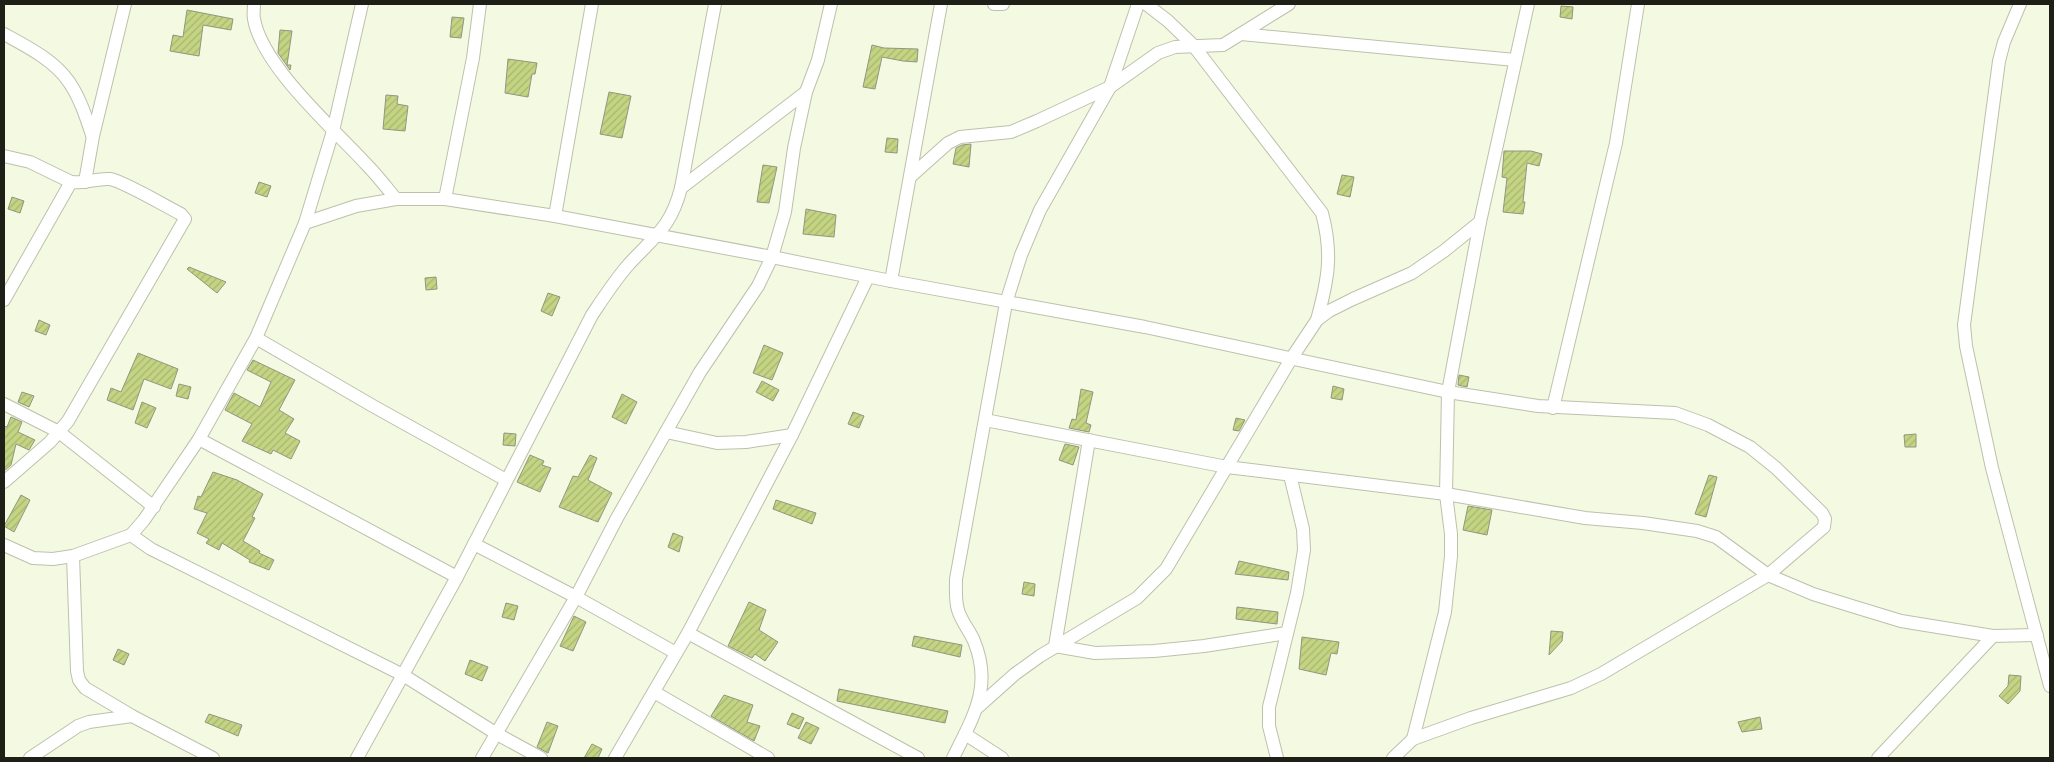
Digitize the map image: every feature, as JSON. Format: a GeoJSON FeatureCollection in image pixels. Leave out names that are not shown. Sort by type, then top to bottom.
{"type":"FeatureCollection","features":[{"type":"Feature","properties":{"kind":"street"},"geometry":{"type":"LineString","coordinates":[[85,182],[93,136],[125,4]]}},
{"type":"Feature","properties":{"kind":"street"},"geometry":{"type":"LineString","coordinates":[[254,4],[254,18],[259,34],[275,64],[333,131],[367,164],[396,199]]}},
{"type":"Feature","properties":{"kind":"street"},"geometry":{"type":"LineString","coordinates":[[4,545],[33,558],[53,559],[73,556],[130,535],[154,507],[199,438],[256,338],[305,222],[333,131],[362,4]]}},
{"type":"Feature","properties":{"kind":"street"},"geometry":{"type":"LineString","coordinates":[[446,199],[473,58],[480,4]]}},
{"type":"Feature","properties":{"kind":"street"},"geometry":{"type":"LineString","coordinates":[[554,216],[592,4]]}},
{"type":"Feature","properties":{"kind":"street"},"geometry":{"type":"LineString","coordinates":[[357,758],[457,577],[592,315],[629,265],[658,235],[672,215],[681,188],[715,4]]}},
{"type":"Feature","properties":{"kind":"street"},"geometry":{"type":"LineString","coordinates":[[482,758],[576,597],[617,518],[700,372],[758,286],[772,257],[785,212],[794,148],[806,92],[818,60],[831,4]]}},
{"type":"Feature","properties":{"kind":"street"},"geometry":{"type":"LineString","coordinates":[[891,281],[941,4]]}},
{"type":"Feature","properties":{"kind":"street"},"geometry":{"type":"LineString","coordinates":[[994,4],[1002,4]]}},
{"type":"Feature","properties":{"kind":"street"},"geometry":{"type":"LineString","coordinates":[[953,758],[978,707],[982,683],[982,662],[974,640],[958,611],[956,579],[1006,303],[1040,210],[1110,86],[1138,4]]}},
{"type":"Feature","properties":{"kind":"street"},"geometry":{"type":"LineString","coordinates":[[1146,4],[1168,21],[1193,45],[1322,213],[1327,232],[1330,257],[1326,288],[1318,320]]}},
{"type":"Feature","properties":{"kind":"street"},"geometry":{"type":"LineString","coordinates":[[910,177],[948,143],[960,137],[1011,132],[1110,86],[1158,54],[1175,47],[1223,45],[1289,4]]}},
{"type":"Feature","properties":{"kind":"street"},"geometry":{"type":"LineString","coordinates":[[1414,739],[1445,612],[1451,556],[1451,534],[1446,494],[1448,392],[1480,222],[1528,4]]}},
{"type":"Feature","properties":{"kind":"street"},"geometry":{"type":"LineString","coordinates":[[1553,408],[1616,143],[1638,4]]}},
{"type":"Feature","properties":{"kind":"street"},"geometry":{"type":"LineString","coordinates":[[2020,4],[2004,42],[1999,62],[1964,325],[1966,346],[1992,468],[2050,686]]}},
{"type":"Feature","properties":{"kind":"street"},"geometry":{"type":"LineString","coordinates":[[4,34],[46,60],[58,70],[68,82],[80,103],[93,136]]}},
{"type":"Feature","properties":{"kind":"street"},"geometry":{"type":"LineString","coordinates":[[1242,34],[1515,60]]}},
{"type":"Feature","properties":{"kind":"street"},"geometry":{"type":"LineString","coordinates":[[681,188],[806,92]]}},
{"type":"Feature","properties":{"kind":"street"},"geometry":{"type":"LineString","coordinates":[[4,156],[30,162],[71,182],[85,182],[98,179],[115,180],[181,214],[185,219],[68,421],[59,432],[4,482]]}},
{"type":"Feature","properties":{"kind":"street"},"geometry":{"type":"LineString","coordinates":[[4,300],[71,182]]}},
{"type":"Feature","properties":{"kind":"street"},"geometry":{"type":"LineString","coordinates":[[305,222],[356,206],[396,199],[446,199],[554,216],[1006,303],[1145,326],[1291,360],[1448,392],[1553,408],[1649,410],[1675,413],[1708,424],[1750,447],[1776,468],[1822,513],[1825,519],[1824,527],[1768,575],[1601,674],[1570,688],[1471,718],[1414,739],[1393,758]]}},
{"type":"Feature","properties":{"kind":"street"},"geometry":{"type":"LineString","coordinates":[[978,707],[1015,674],[1055,646],[1137,598],[1166,569],[1291,360],[1318,320],[1329,311],[1353,299],[1412,273],[1444,251],[1480,222]]}},
{"type":"Feature","properties":{"kind":"street"},"geometry":{"type":"LineString","coordinates":[[615,758],[688,633],[792,434],[868,277]]}},
{"type":"Feature","properties":{"kind":"street"},"geometry":{"type":"LineString","coordinates":[[256,338],[506,480]]}},
{"type":"Feature","properties":{"kind":"street"},"geometry":{"type":"LineString","coordinates":[[4,404],[59,432],[154,507]]}},
{"type":"Feature","properties":{"kind":"street"},"geometry":{"type":"LineString","coordinates":[[985,420],[1227,467],[1446,494],[1585,518],[1642,522],[1697,531],[1716,537],[1768,575],[1813,594],[1901,621],[1992,636],[2037,635]]}},
{"type":"Feature","properties":{"kind":"street"},"geometry":{"type":"LineString","coordinates":[[666,432],[717,443],[746,442],[792,434]]}},
{"type":"Feature","properties":{"kind":"street"},"geometry":{"type":"LineString","coordinates":[[199,438],[457,577]]}},
{"type":"Feature","properties":{"kind":"street"},"geometry":{"type":"LineString","coordinates":[[1055,646],[1089,440]]}},
{"type":"Feature","properties":{"kind":"street"},"geometry":{"type":"LineString","coordinates":[[1277,758],[1269,726],[1269,707],[1297,593],[1304,550],[1303,529],[1290,475]]}},
{"type":"Feature","properties":{"kind":"street"},"geometry":{"type":"LineString","coordinates":[[130,535],[151,549],[404,676],[497,734],[541,758]]}},
{"type":"Feature","properties":{"kind":"street"},"geometry":{"type":"LineString","coordinates":[[474,544],[576,597],[676,653]]}},
{"type":"Feature","properties":{"kind":"street"},"geometry":{"type":"LineString","coordinates":[[73,556],[78,680],[85,688],[132,716],[213,758]]}},
{"type":"Feature","properties":{"kind":"street"},"geometry":{"type":"LineString","coordinates":[[688,633],[918,758]]}},
{"type":"Feature","properties":{"kind":"street"},"geometry":{"type":"LineString","coordinates":[[1055,646],[1095,652],[1154,651],[1204,646],[1287,633]]}},
{"type":"Feature","properties":{"kind":"street"},"geometry":{"type":"LineString","coordinates":[[1878,758],[1992,636]]}},
{"type":"Feature","properties":{"kind":"street"},"geometry":{"type":"LineString","coordinates":[[654,692],[768,758]]}},
{"type":"Feature","properties":{"kind":"street"},"geometry":{"type":"LineString","coordinates":[[30,758],[78,726],[89,722],[132,716]]}},
{"type":"Feature","properties":{"kind":"street"},"geometry":{"type":"LineString","coordinates":[[964,734],[1002,758]]}},
{"type":"Feature","properties":{"kind":"building"},"geometry":{"type":"Polygon","coordinates":[[[1561,6],[1573,7],[1572,19],[1560,17],[1561,6]]]}},
{"type":"Feature","properties":{"kind":"building"},"geometry":{"type":"Polygon","coordinates":[[[187,10],[233,19],[231,30],[203,25],[199,56],[170,51],[173,35],[183,37],[187,10]]]}},
{"type":"Feature","properties":{"kind":"building"},"geometry":{"type":"Polygon","coordinates":[[[452,17],[464,18],[461,38],[450,37],[452,17]]]}},
{"type":"Feature","properties":{"kind":"building"},"geometry":{"type":"Polygon","coordinates":[[[280,30],[292,31],[287,65],[291,65],[290,70],[278,53],[280,30]]]}},
{"type":"Feature","properties":{"kind":"building"},"geometry":{"type":"Polygon","coordinates":[[[872,45],[884,48],[918,49],[917,62],[882,57],[875,89],[863,87],[872,45]]]}},
{"type":"Feature","properties":{"kind":"building"},"geometry":{"type":"Polygon","coordinates":[[[508,59],[537,63],[535,74],[532,74],[528,97],[505,93],[508,59]]]}},
{"type":"Feature","properties":{"kind":"building"},"geometry":{"type":"Polygon","coordinates":[[[609,92],[631,96],[622,138],[600,134],[609,92]]]}},
{"type":"Feature","properties":{"kind":"building"},"geometry":{"type":"Polygon","coordinates":[[[386,95],[398,96],[397,104],[408,106],[405,131],[383,129],[386,95]]]}},
{"type":"Feature","properties":{"kind":"building"},"geometry":{"type":"Polygon","coordinates":[[[887,138],[898,139],[897,153],[885,152],[887,138]]]}},
{"type":"Feature","properties":{"kind":"building"},"geometry":{"type":"Polygon","coordinates":[[[971,144],[969,167],[953,164],[956,148],[971,144]]]}},
{"type":"Feature","properties":{"kind":"building"},"geometry":{"type":"Polygon","coordinates":[[[1504,151],[1531,151],[1542,154],[1539,166],[1527,163],[1523,214],[1503,212],[1507,178],[1502,177],[1504,151]]]}},
{"type":"Feature","properties":{"kind":"building"},"geometry":{"type":"Polygon","coordinates":[[[763,165],[777,167],[769,203],[757,202],[763,165]]]}},
{"type":"Feature","properties":{"kind":"building"},"geometry":{"type":"Polygon","coordinates":[[[1342,175],[1354,177],[1350,197],[1337,194],[1342,175]]]}},
{"type":"Feature","properties":{"kind":"building"},"geometry":{"type":"Polygon","coordinates":[[[259,182],[271,186],[267,197],[255,193],[259,182]]]}},
{"type":"Feature","properties":{"kind":"building"},"geometry":{"type":"Polygon","coordinates":[[[12,197],[24,201],[20,213],[8,209],[12,197]]]}},
{"type":"Feature","properties":{"kind":"building"},"geometry":{"type":"Polygon","coordinates":[[[806,209],[836,215],[834,237],[803,234],[806,209]]]}},
{"type":"Feature","properties":{"kind":"building"},"geometry":{"type":"Polygon","coordinates":[[[189,267],[226,282],[217,293],[187,269],[189,267]]]}},
{"type":"Feature","properties":{"kind":"building"},"geometry":{"type":"Polygon","coordinates":[[[436,277],[437,289],[426,290],[425,278],[436,277]]]}},
{"type":"Feature","properties":{"kind":"building"},"geometry":{"type":"Polygon","coordinates":[[[548,293],[560,297],[552,316],[541,311],[548,293]]]}},
{"type":"Feature","properties":{"kind":"building"},"geometry":{"type":"Polygon","coordinates":[[[39,320],[50,325],[46,335],[35,331],[39,320]]]}},
{"type":"Feature","properties":{"kind":"building"},"geometry":{"type":"Polygon","coordinates":[[[764,345],[783,353],[772,380],[753,373],[764,345]]]}},
{"type":"Feature","properties":{"kind":"building"},"geometry":{"type":"Polygon","coordinates":[[[138,353],[178,369],[171,389],[144,379],[133,410],[107,400],[111,388],[121,392],[138,353]]]}},
{"type":"Feature","properties":{"kind":"building"},"geometry":{"type":"Polygon","coordinates":[[[253,360],[295,380],[279,410],[294,419],[285,433],[300,441],[291,459],[273,450],[271,454],[242,441],[252,424],[225,410],[234,393],[260,407],[271,382],[247,370],[253,360]]]}},
{"type":"Feature","properties":{"kind":"building"},"geometry":{"type":"Polygon","coordinates":[[[1459,375],[1469,377],[1467,387],[1458,385],[1459,375]]]}},
{"type":"Feature","properties":{"kind":"building"},"geometry":{"type":"Polygon","coordinates":[[[762,381],[779,390],[773,401],[756,392],[762,381]]]}},
{"type":"Feature","properties":{"kind":"building"},"geometry":{"type":"Polygon","coordinates":[[[179,384],[191,387],[188,399],[176,396],[179,384]]]}},
{"type":"Feature","properties":{"kind":"building"},"geometry":{"type":"Polygon","coordinates":[[[1333,386],[1344,389],[1342,400],[1331,398],[1333,386]]]}},
{"type":"Feature","properties":{"kind":"building"},"geometry":{"type":"Polygon","coordinates":[[[1081,389],[1093,392],[1086,423],[1091,425],[1089,432],[1069,428],[1072,419],[1076,420],[1081,389]]]}},
{"type":"Feature","properties":{"kind":"building"},"geometry":{"type":"Polygon","coordinates":[[[22,392],[34,396],[29,407],[18,402],[22,392]]]}},
{"type":"Feature","properties":{"kind":"building"},"geometry":{"type":"Polygon","coordinates":[[[622,394],[637,402],[626,424],[612,417],[622,394]]]}},
{"type":"Feature","properties":{"kind":"building"},"geometry":{"type":"Polygon","coordinates":[[[142,402],[156,408],[147,428],[135,423],[142,402]]]}},
{"type":"Feature","properties":{"kind":"building"},"geometry":{"type":"Polygon","coordinates":[[[853,412],[864,416],[859,428],[848,424],[853,412]]]}},
{"type":"Feature","properties":{"kind":"building"},"geometry":{"type":"Polygon","coordinates":[[[11,417],[22,422],[18,432],[35,440],[29,450],[16,444],[11,465],[4,471],[4,426],[7,427],[11,417]]]}},
{"type":"Feature","properties":{"kind":"building"},"geometry":{"type":"Polygon","coordinates":[[[1236,418],[1245,420],[1239,431],[1233,430],[1236,418]]]}},
{"type":"Feature","properties":{"kind":"building"},"geometry":{"type":"Polygon","coordinates":[[[504,433],[516,434],[515,446],[503,445],[504,433]]]}},
{"type":"Feature","properties":{"kind":"building"},"geometry":{"type":"Polygon","coordinates":[[[1916,434],[1916,447],[1905,447],[1904,435],[1916,434]]]}},
{"type":"Feature","properties":{"kind":"building"},"geometry":{"type":"Polygon","coordinates":[[[1065,444],[1079,447],[1073,465],[1059,460],[1065,444]]]}},
{"type":"Feature","properties":{"kind":"building"},"geometry":{"type":"Polygon","coordinates":[[[530,455],[544,461],[542,465],[551,468],[540,492],[517,482],[530,455]]]}},
{"type":"Feature","properties":{"kind":"building"},"geometry":{"type":"Polygon","coordinates":[[[590,455],[597,458],[588,480],[612,493],[598,522],[559,507],[573,476],[578,477],[590,455]]]}},
{"type":"Feature","properties":{"kind":"building"},"geometry":{"type":"Polygon","coordinates":[[[213,472],[237,480],[263,494],[252,517],[255,518],[243,541],[260,551],[259,553],[274,560],[269,570],[249,562],[250,560],[222,543],[219,550],[206,543],[209,539],[197,533],[207,513],[194,509],[198,496],[201,497],[213,472]]]}},
{"type":"Feature","properties":{"kind":"building"},"geometry":{"type":"Polygon","coordinates":[[[1709,475],[1717,477],[1706,517],[1695,514],[1709,475]]]}},
{"type":"Feature","properties":{"kind":"building"},"geometry":{"type":"Polygon","coordinates":[[[21,495],[30,500],[14,532],[4,526],[21,495]]]}},
{"type":"Feature","properties":{"kind":"building"},"geometry":{"type":"Polygon","coordinates":[[[776,500],[816,513],[812,524],[773,509],[776,500]]]}},
{"type":"Feature","properties":{"kind":"building"},"geometry":{"type":"Polygon","coordinates":[[[1468,506],[1492,510],[1487,535],[1463,530],[1468,506]]]}},
{"type":"Feature","properties":{"kind":"building"},"geometry":{"type":"Polygon","coordinates":[[[673,533],[683,537],[679,552],[668,547],[673,533]]]}},
{"type":"Feature","properties":{"kind":"building"},"geometry":{"type":"Polygon","coordinates":[[[1239,561],[1289,572],[1288,580],[1235,574],[1239,561]]]}},
{"type":"Feature","properties":{"kind":"building"},"geometry":{"type":"Polygon","coordinates":[[[1024,582],[1035,584],[1034,596],[1022,594],[1024,582]]]}},
{"type":"Feature","properties":{"kind":"building"},"geometry":{"type":"Polygon","coordinates":[[[749,602],[766,610],[759,630],[778,642],[765,661],[755,654],[752,658],[728,646],[749,602]]]}},
{"type":"Feature","properties":{"kind":"building"},"geometry":{"type":"Polygon","coordinates":[[[506,603],[518,606],[514,620],[502,617],[506,603]]]}},
{"type":"Feature","properties":{"kind":"building"},"geometry":{"type":"Polygon","coordinates":[[[1237,607],[1278,612],[1277,624],[1236,619],[1237,607]]]}},
{"type":"Feature","properties":{"kind":"building"},"geometry":{"type":"Polygon","coordinates":[[[574,616],[586,622],[573,651],[560,646],[574,616]]]}},
{"type":"Feature","properties":{"kind":"building"},"geometry":{"type":"Polygon","coordinates":[[[1551,631],[1563,632],[1562,641],[1549,655],[1551,631]]]}},
{"type":"Feature","properties":{"kind":"building"},"geometry":{"type":"Polygon","coordinates":[[[914,636],[962,645],[960,657],[912,646],[914,636]]]}},
{"type":"Feature","properties":{"kind":"building"},"geometry":{"type":"Polygon","coordinates":[[[1302,637],[1339,642],[1337,654],[1331,653],[1326,675],[1299,669],[1302,637]]]}},
{"type":"Feature","properties":{"kind":"building"},"geometry":{"type":"Polygon","coordinates":[[[118,649],[129,654],[124,665],[113,660],[118,649]]]}},
{"type":"Feature","properties":{"kind":"building"},"geometry":{"type":"Polygon","coordinates":[[[470,660],[488,667],[482,681],[465,674],[470,660]]]}},
{"type":"Feature","properties":{"kind":"building"},"geometry":{"type":"Polygon","coordinates":[[[2009,675],[2021,676],[2020,691],[2008,704],[1999,696],[2008,686],[2009,675]]]}},
{"type":"Feature","properties":{"kind":"building"},"geometry":{"type":"Polygon","coordinates":[[[839,689],[948,711],[945,723],[837,701],[839,689]]]}},
{"type":"Feature","properties":{"kind":"building"},"geometry":{"type":"Polygon","coordinates":[[[724,695],[753,705],[747,722],[760,726],[754,741],[711,716],[724,695]]]}},
{"type":"Feature","properties":{"kind":"building"},"geometry":{"type":"Polygon","coordinates":[[[792,713],[804,718],[799,729],[787,724],[792,713]]]}},
{"type":"Feature","properties":{"kind":"building"},"geometry":{"type":"Polygon","coordinates":[[[209,714],[242,725],[238,736],[205,722],[209,714]]]}},
{"type":"Feature","properties":{"kind":"building"},"geometry":{"type":"Polygon","coordinates":[[[1760,717],[1762,729],[1742,732],[1738,722],[1760,717]]]}},
{"type":"Feature","properties":{"kind":"building"},"geometry":{"type":"Polygon","coordinates":[[[547,722],[558,726],[548,753],[537,747],[547,722]]]}},
{"type":"Feature","properties":{"kind":"building"},"geometry":{"type":"Polygon","coordinates":[[[806,722],[819,728],[811,744],[798,738],[806,722]]]}},
{"type":"Feature","properties":{"kind":"building"},"geometry":{"type":"Polygon","coordinates":[[[592,744],[602,749],[598,758],[584,758],[592,744]]]}}]}
